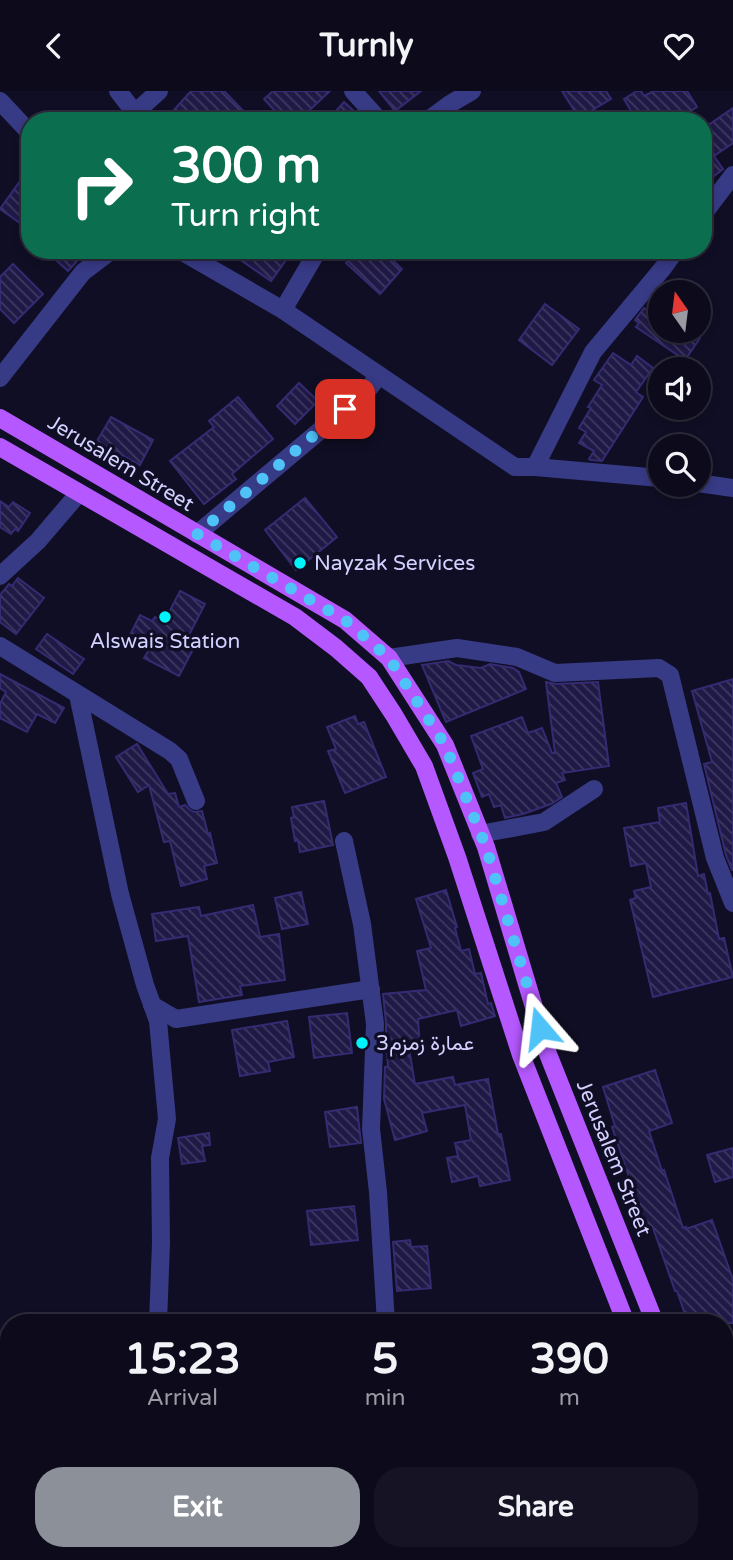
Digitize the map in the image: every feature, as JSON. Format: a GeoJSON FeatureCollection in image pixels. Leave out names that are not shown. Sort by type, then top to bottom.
{"type":"FeatureCollection","features":[{"type":"Feature","properties":{"kind":"main road","name":"Jerusalem Street"},"geometry":{"type":"LineString","coordinates":[[0,418],[345,620],[389,658],[445,745],[480,834],[548,1054],[652,1314]]}},
{"type":"Feature","properties":{"kind":"main road"},"geometry":{"type":"LineString","coordinates":[[0,447],[295,617],[337,648],[369,677],[424,766],[457,857],[521,1055],[622,1314]]}},
{"type":"Feature","properties":{"kind":"main road"},"geometry":{"type":"LineString","coordinates":[[521,1055],[548,1054]]}},
{"type":"Feature","properties":{"kind":"street"},"geometry":{"type":"LineString","coordinates":[[118,91],[132,112]]}},
{"type":"Feature","properties":{"kind":"street"},"geometry":{"type":"LineString","coordinates":[[141,112],[159,91]]}},
{"type":"Feature","properties":{"kind":"street"},"geometry":{"type":"LineString","coordinates":[[353,91],[372,112]]}},
{"type":"Feature","properties":{"kind":"street"},"geometry":{"type":"LineString","coordinates":[[439,112],[472,91]]}},
{"type":"Feature","properties":{"kind":"street"},"geometry":{"type":"LineString","coordinates":[[0,101],[21,123]]}},
{"type":"Feature","properties":{"kind":"street"},"geometry":{"type":"LineString","coordinates":[[712,203],[733,175]]}},
{"type":"Feature","properties":{"kind":"street"},"geometry":{"type":"LineString","coordinates":[[0,378],[83,272],[100,259]]}},
{"type":"Feature","properties":{"kind":"street"},"geometry":{"type":"LineString","coordinates":[[195,259],[283,310],[515,467],[648,477]]}},
{"type":"Feature","properties":{"kind":"street"},"geometry":{"type":"LineString","coordinates":[[283,310],[310,259]]}},
{"type":"Feature","properties":{"kind":"street"},"geometry":{"type":"LineString","coordinates":[[536,467],[593,352],[670,259]]}},
{"type":"Feature","properties":{"kind":"street"},"geometry":{"type":"LineString","coordinates":[[197,534],[367,391],[379,375]]}},
{"type":"Feature","properties":{"kind":"street"},"geometry":{"type":"LineString","coordinates":[[711,485],[732,487]]}},
{"type":"Feature","properties":{"kind":"street"},"geometry":{"type":"LineString","coordinates":[[0,576],[38,541],[79,493]]}},
{"type":"Feature","properties":{"kind":"street"},"geometry":{"type":"LineString","coordinates":[[0,646],[170,751],[178,759],[196,801]]}},
{"type":"Feature","properties":{"kind":"street"},"geometry":{"type":"LineString","coordinates":[[389,658],[457,648],[517,657],[555,673],[659,668],[670,675],[715,858],[733,903]]}},
{"type":"Feature","properties":{"kind":"street"},"geometry":{"type":"LineString","coordinates":[[78,695],[120,894],[158,1021],[167,1119],[160,1158],[158,1314]]}},
{"type":"Feature","properties":{"kind":"street"},"geometry":{"type":"LineString","coordinates":[[480,834],[544,822],[594,789]]}},
{"type":"Feature","properties":{"kind":"street"},"geometry":{"type":"LineString","coordinates":[[344,841],[362,924],[375,1024],[371,1129],[379,1192],[386,1314]]}},
{"type":"Feature","properties":{"kind":"street"},"geometry":{"type":"LineString","coordinates":[[152,1005],[176,1019],[370,989]]}},
{"type":"Feature","properties":{"kind":"building"},"geometry":{"type":"Polygon","coordinates":[[[191,91],[224,91],[244,112],[176,112],[174,110],[191,91]]]}},
{"type":"Feature","properties":{"kind":"building"},"geometry":{"type":"Polygon","coordinates":[[[273,91],[330,91],[308,112],[276,112],[264,99],[273,91]]]}},
{"type":"Feature","properties":{"kind":"building"},"geometry":{"type":"Polygon","coordinates":[[[379,91],[421,91],[395,111],[379,91]]]}},
{"type":"Feature","properties":{"kind":"building"},"geometry":{"type":"Polygon","coordinates":[[[562,91],[606,91],[611,99],[589,112],[575,112],[562,91]]]}},
{"type":"Feature","properties":{"kind":"building"},"geometry":{"type":"Polygon","coordinates":[[[637,91],[641,91],[644,96],[654,91],[687,91],[697,107],[689,112],[632,112],[624,99],[637,91]]]}},
{"type":"Feature","properties":{"kind":"building"},"geometry":{"type":"Polygon","coordinates":[[[344,102],[355,112],[335,112],[344,102]]]}},
{"type":"Feature","properties":{"kind":"building"},"geometry":{"type":"Polygon","coordinates":[[[733,108],[733,143],[714,156],[723,169],[712,178],[712,122],[733,108]]]}},
{"type":"Feature","properties":{"kind":"building"},"geometry":{"type":"Polygon","coordinates":[[[21,180],[21,224],[0,209],[21,180]]]}},
{"type":"Feature","properties":{"kind":"building"},"geometry":{"type":"Polygon","coordinates":[[[55,259],[79,259],[68,271],[55,259]]]}},
{"type":"Feature","properties":{"kind":"building"},"geometry":{"type":"Polygon","coordinates":[[[239,259],[285,259],[271,281],[239,259]]]}},
{"type":"Feature","properties":{"kind":"building"},"geometry":{"type":"Polygon","coordinates":[[[350,259],[391,259],[402,269],[380,294],[346,263],[350,259]]]}},
{"type":"Feature","properties":{"kind":"building"},"geometry":{"type":"Polygon","coordinates":[[[13,264],[43,294],[14,323],[0,309],[0,277],[13,264]]]}},
{"type":"Feature","properties":{"kind":"building"},"geometry":{"type":"Polygon","coordinates":[[[545,304],[579,329],[552,365],[519,340],[545,304]]]}},
{"type":"Feature","properties":{"kind":"building"},"geometry":{"type":"Polygon","coordinates":[[[644,308],[648,311],[648,335],[636,327],[639,323],[635,320],[644,308]]]}},
{"type":"Feature","properties":{"kind":"building"},"geometry":{"type":"Polygon","coordinates":[[[660,343],[697,343],[687,357],[681,357],[660,343]]]}},
{"type":"Feature","properties":{"kind":"building"},"geometry":{"type":"Polygon","coordinates":[[[613,353],[631,365],[637,356],[648,364],[648,375],[636,392],[643,397],[602,461],[589,459],[594,451],[579,443],[586,432],[579,428],[602,385],[594,380],[613,353]]]}},
{"type":"Feature","properties":{"kind":"building"},"geometry":{"type":"Polygon","coordinates":[[[299,383],[318,401],[295,424],[277,406],[299,383]]]}},
{"type":"Feature","properties":{"kind":"building"},"geometry":{"type":"Polygon","coordinates":[[[238,397],[273,439],[232,474],[236,479],[204,504],[170,461],[214,427],[209,421],[238,397]]]}},
{"type":"Feature","properties":{"kind":"building"},"geometry":{"type":"Polygon","coordinates":[[[111,417],[153,440],[140,465],[97,441],[111,417]]]}},
{"type":"Feature","properties":{"kind":"building"},"geometry":{"type":"Polygon","coordinates":[[[305,498],[337,537],[296,570],[265,530],[305,498]]]}},
{"type":"Feature","properties":{"kind":"building"},"geometry":{"type":"Polygon","coordinates":[[[0,501],[9,507],[13,502],[30,513],[18,531],[15,529],[11,534],[0,527],[0,501]]]}},
{"type":"Feature","properties":{"kind":"building"},"geometry":{"type":"Polygon","coordinates":[[[18,578],[44,598],[16,634],[0,622],[0,595],[18,578]]]}},
{"type":"Feature","properties":{"kind":"building"},"geometry":{"type":"Polygon","coordinates":[[[180,591],[205,604],[189,635],[198,640],[179,676],[144,658],[150,648],[129,637],[140,615],[152,621],[155,617],[164,622],[180,591]]]}},
{"type":"Feature","properties":{"kind":"building"},"geometry":{"type":"Polygon","coordinates":[[[47,634],[84,659],[73,674],[36,649],[47,634]]]}},
{"type":"Feature","properties":{"kind":"building"},"geometry":{"type":"Polygon","coordinates":[[[448,661],[456,665],[481,668],[490,664],[513,668],[519,672],[526,689],[446,722],[422,665],[448,661]]]}},
{"type":"Feature","properties":{"kind":"building"},"geometry":{"type":"Polygon","coordinates":[[[0,674],[64,708],[55,723],[37,714],[27,732],[0,718],[0,704],[6,692],[0,688],[0,674]]]}},
{"type":"Feature","properties":{"kind":"building"},"geometry":{"type":"Polygon","coordinates":[[[733,679],[732,870],[704,764],[712,762],[692,691],[733,679]]]}},
{"type":"Feature","properties":{"kind":"building"},"geometry":{"type":"Polygon","coordinates":[[[546,682],[598,682],[609,766],[562,773],[565,780],[556,783],[562,797],[551,804],[505,818],[501,805],[494,807],[489,794],[482,797],[473,773],[483,769],[471,736],[522,717],[528,733],[542,728],[552,753],[555,753],[546,682]]]}},
{"type":"Feature","properties":{"kind":"building"},"geometry":{"type":"Polygon","coordinates":[[[355,716],[358,724],[364,722],[386,777],[345,793],[328,751],[336,749],[327,727],[355,716]]]}},
{"type":"Feature","properties":{"kind":"building"},"geometry":{"type":"Polygon","coordinates":[[[137,744],[168,794],[175,793],[179,807],[185,805],[194,812],[202,811],[217,863],[204,866],[207,879],[181,886],[170,841],[164,842],[149,785],[138,792],[116,757],[137,744]]]}},
{"type":"Feature","properties":{"kind":"building"},"geometry":{"type":"Polygon","coordinates":[[[324,801],[333,845],[300,852],[298,841],[295,841],[292,807],[324,801]]]}},
{"type":"Feature","properties":{"kind":"building"},"geometry":{"type":"Polygon","coordinates":[[[686,803],[698,876],[704,874],[719,939],[724,938],[733,977],[653,997],[630,900],[636,898],[634,891],[651,887],[646,863],[631,866],[624,828],[660,822],[658,808],[686,803]]]}},
{"type":"Feature","properties":{"kind":"building"},"geometry":{"type":"Polygon","coordinates":[[[446,890],[461,951],[469,949],[475,974],[481,973],[488,1004],[491,1003],[495,1016],[461,1026],[457,1010],[418,1019],[420,1048],[409,1049],[415,1084],[453,1077],[455,1085],[488,1079],[510,1180],[480,1186],[478,1176],[452,1182],[447,1158],[458,1156],[455,1143],[471,1140],[465,1105],[422,1113],[427,1131],[395,1140],[384,1099],[385,1067],[388,1066],[383,994],[426,990],[417,951],[431,948],[416,899],[446,890]]]}},
{"type":"Feature","properties":{"kind":"building"},"geometry":{"type":"Polygon","coordinates":[[[301,892],[308,924],[282,929],[275,898],[301,892]]]}},
{"type":"Feature","properties":{"kind":"building"},"geometry":{"type":"Polygon","coordinates":[[[253,905],[260,937],[279,934],[285,980],[240,986],[242,995],[199,1002],[188,936],[156,941],[152,914],[199,907],[201,916],[253,905]]]}},
{"type":"Feature","properties":{"kind":"building"},"geometry":{"type":"Polygon","coordinates":[[[347,1013],[352,1053],[314,1058],[309,1017],[347,1013]]]}},
{"type":"Feature","properties":{"kind":"building"},"geometry":{"type":"Polygon","coordinates":[[[287,1021],[294,1057],[268,1062],[270,1071],[240,1076],[232,1030],[287,1021]]]}},
{"type":"Feature","properties":{"kind":"building"},"geometry":{"type":"Polygon","coordinates":[[[655,1070],[672,1123],[649,1131],[683,1228],[712,1220],[733,1280],[733,1314],[685,1314],[653,1228],[647,1230],[612,1127],[615,1126],[603,1087],[655,1070]]]}},
{"type":"Feature","properties":{"kind":"building"},"geometry":{"type":"Polygon","coordinates":[[[357,1107],[361,1143],[330,1147],[325,1112],[357,1107]]]}},
{"type":"Feature","properties":{"kind":"building"},"geometry":{"type":"Polygon","coordinates":[[[209,1133],[210,1145],[202,1146],[205,1161],[182,1164],[178,1138],[209,1133]]]}},
{"type":"Feature","properties":{"kind":"building"},"geometry":{"type":"Polygon","coordinates":[[[733,1148],[733,1177],[715,1182],[707,1155],[733,1148]]]}},
{"type":"Feature","properties":{"kind":"building"},"geometry":{"type":"Polygon","coordinates":[[[354,1206],[358,1240],[311,1245],[307,1211],[354,1206]]]}},
{"type":"Feature","properties":{"kind":"building"},"geometry":{"type":"Polygon","coordinates":[[[410,1240],[411,1247],[427,1246],[431,1288],[397,1291],[393,1242],[410,1240]]]}},
{"type":"Feature","properties":{"kind":"place","name":"Nayzak Services"},"geometry":{"type":"Point","coordinates":[300,563]}},
{"type":"Feature","properties":{"kind":"place","name":"Alswais Station"},"geometry":{"type":"Point","coordinates":[165,617]}},
{"type":"Feature","properties":{"kind":"place","name":"عمارة زمزم3"},"geometry":{"type":"Point","coordinates":[362,1043]}},
{"type":"Feature","properties":{"kind":"route"},"geometry":{"type":"LineString","coordinates":[[345,409],[197,534],[345,620],[389,658],[445,745],[486,847],[540,1028]]}}]}
